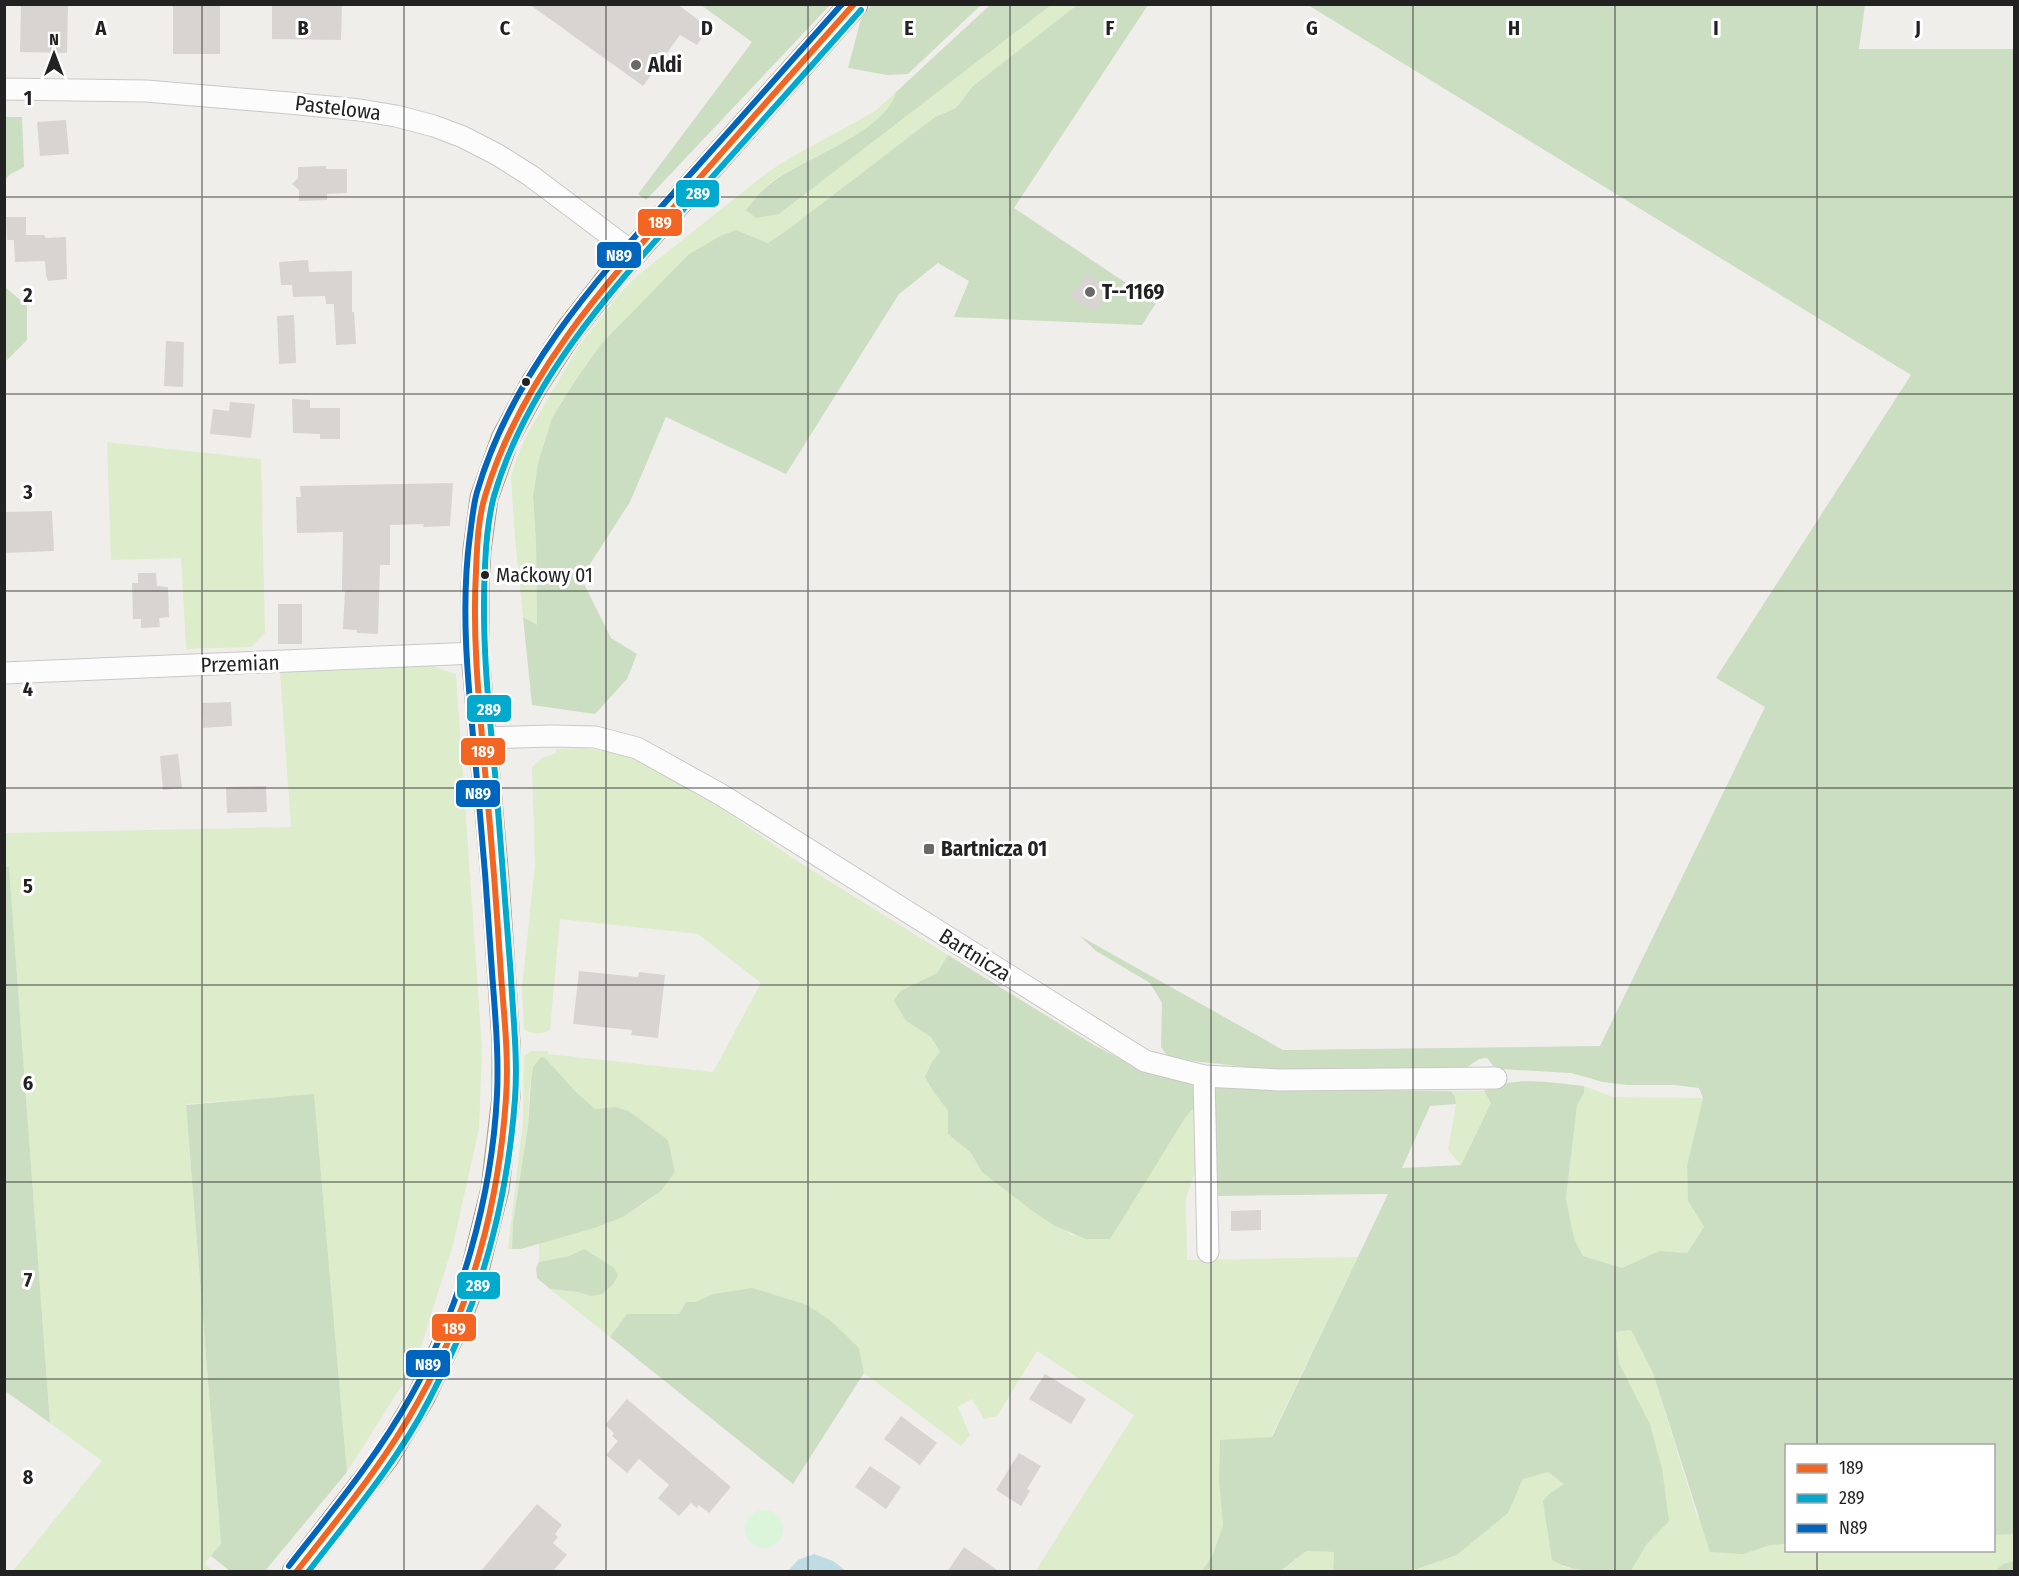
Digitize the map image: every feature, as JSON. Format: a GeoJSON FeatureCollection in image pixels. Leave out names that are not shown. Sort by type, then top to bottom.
{"type":"FeatureCollection","features":[{"type":"Feature","properties":{"kind":"main road"},"geometry":{"type":"LineString","coordinates":[[296,1572],[385,1457],[421,1397],[456,1323],[473,1278],[495,1189],[506,1098],[506,1042],[495,879],[475,653],[477,550],[484,498],[505,439],[534,385],[570,330],[632,252],[854,4]]}},
{"type":"Feature","properties":{"kind":"street","name":"Pastelowa"},"geometry":{"type":"LineString","coordinates":[[4,89],[81,92],[146,91],[289,102],[396,116],[434,126],[463,137],[498,155],[531,176],[632,252]]}},
{"type":"Feature","properties":{"kind":"street","name":"Przemian"},"geometry":{"type":"LineString","coordinates":[[4,673],[475,653]]}},
{"type":"Feature","properties":{"kind":"street","name":"Bartnicza"},"geometry":{"type":"LineString","coordinates":[[482,738],[552,736],[595,738],[637,748],[720,794],[1145,1061],[1204,1076],[1280,1080],[1496,1078]]}},
{"type":"Feature","properties":{"kind":"street"},"geometry":{"type":"LineString","coordinates":[[1204,1076],[1208,1252]]}},
{"type":"Feature","properties":{"kind":"green space"},"geometry":{"type":"Polygon","coordinates":[[[701,5],[830,5],[646,200],[638,194],[752,42],[701,5]]]}},
{"type":"Feature","properties":{"kind":"green space"},"geometry":{"type":"Polygon","coordinates":[[[872,5],[981,5],[908,74],[887,75],[848,68],[862,15],[872,5]]]}},
{"type":"Feature","properties":{"kind":"green space"},"geometry":{"type":"Polygon","coordinates":[[[990,5],[1051,5],[779,214],[756,218],[746,210],[761,191],[778,178],[858,134],[875,121],[888,107],[896,92],[990,5]]]}},
{"type":"Feature","properties":{"kind":"green space"},"geometry":{"type":"Polygon","coordinates":[[[1051,5],[1077,5],[973,86],[956,108],[935,117],[768,243],[736,230],[722,235],[689,254],[601,344],[574,381],[552,418],[538,463],[533,496],[537,626],[523,617],[511,477],[516,460],[526,436],[579,346],[619,294],[637,276],[768,172],[874,112],[896,92],[888,107],[875,121],[858,134],[778,177],[761,190],[747,210],[779,214],[1051,5]]]}},
{"type":"Feature","properties":{"kind":"green space"},"geometry":{"type":"Polygon","coordinates":[[[1077,5],[1148,5],[1014,208],[1156,303],[1142,325],[954,317],[969,281],[938,263],[899,294],[786,474],[666,417],[630,502],[581,578],[611,638],[637,654],[627,679],[595,714],[532,705],[523,617],[537,625],[533,496],[538,463],[552,418],[601,344],[689,254],[722,235],[736,230],[768,243],[935,117],[956,108],[973,86],[1077,5]]]}},
{"type":"Feature","properties":{"kind":"green space"},"geometry":{"type":"Polygon","coordinates":[[[1308,5],[1865,5],[1859,49],[2014,49],[2014,1534],[1995,1535],[1995,1444],[1785,1444],[1785,1544],[1770,1545],[1744,1554],[1710,1552],[1653,1373],[1631,1330],[1616,1332],[1619,1363],[1650,1424],[1662,1468],[1669,1521],[1646,1545],[1631,1571],[1580,1570],[1552,1560],[1543,1501],[1564,1484],[1548,1472],[1523,1479],[1508,1513],[1457,1555],[1414,1570],[1404,1572],[1333,1571],[1334,1552],[1306,1551],[1281,1571],[1202,1571],[1213,1554],[1223,1525],[1219,1480],[1220,1440],[1272,1437],[1388,1194],[1216,1196],[1214,1085],[1366,1083],[1381,1090],[1451,1091],[1456,1104],[1430,1106],[1402,1168],[1461,1165],[1491,1103],[1484,1091],[1508,1083],[1520,1082],[1584,1086],[1584,1093],[1577,1105],[1566,1198],[1574,1238],[1583,1256],[1622,1268],[1659,1251],[1687,1253],[1704,1227],[1688,1201],[1687,1166],[1703,1098],[1699,1088],[1674,1085],[1628,1085],[1603,1082],[1571,1073],[1501,1069],[1493,1066],[1487,1058],[1479,1059],[1463,1070],[1268,1072],[1168,1057],[1161,1047],[1162,1003],[1150,983],[1096,951],[1080,936],[1283,1050],[1600,1046],[1765,707],[1716,678],[1911,375],[1308,5]]]}},
{"type":"Feature","properties":{"kind":"green space"},"geometry":{"type":"Polygon","coordinates":[[[5,117],[22,117],[24,167],[9,175],[5,181],[5,117]]]}},
{"type":"Feature","properties":{"kind":"green space"},"geometry":{"type":"Polygon","coordinates":[[[4,286],[27,306],[27,340],[5,362],[4,286]]]}},
{"type":"Feature","properties":{"kind":"green space"},"geometry":{"type":"Polygon","coordinates":[[[107,442],[261,459],[265,633],[251,647],[186,649],[181,558],[111,560],[107,442]]]}},
{"type":"Feature","properties":{"kind":"green space"},"geometry":{"type":"Polygon","coordinates":[[[426,664],[456,674],[482,1048],[479,1129],[453,1245],[416,1363],[347,1472],[314,1095],[186,1104],[221,1545],[204,1564],[214,1571],[13,1571],[102,1461],[50,1423],[9,868],[5,867],[5,833],[291,827],[280,672],[426,664]]]}},
{"type":"Feature","properties":{"kind":"green space"},"geometry":{"type":"Polygon","coordinates":[[[582,748],[622,753],[655,768],[721,808],[797,861],[948,955],[937,973],[900,991],[906,1021],[931,1037],[940,1052],[932,1062],[934,1092],[948,1111],[948,1134],[971,1153],[983,1172],[1031,1210],[1074,1236],[1198,1103],[1201,1156],[1186,1198],[1187,1260],[1358,1257],[1271,1437],[1220,1441],[1219,1480],[1223,1525],[1213,1554],[1202,1571],[1035,1572],[1134,1415],[1037,1351],[997,1416],[984,1419],[972,1399],[958,1407],[970,1435],[961,1446],[864,1373],[859,1348],[713,1294],[696,1303],[686,1302],[679,1314],[627,1314],[610,1337],[550,1289],[591,1296],[591,1254],[584,1249],[569,1256],[539,1262],[539,1243],[603,1224],[647,1202],[662,1189],[675,1172],[668,1140],[629,1111],[616,1107],[595,1110],[545,1058],[541,1057],[533,1067],[529,1092],[528,1126],[513,1223],[512,1249],[508,1249],[523,1122],[524,1056],[532,1051],[548,1051],[548,1054],[713,1072],[761,983],[698,934],[560,919],[550,1030],[537,1033],[524,1029],[522,987],[535,865],[532,767],[542,758],[556,753],[556,749],[582,748]]]}},
{"type":"Feature","properties":{"kind":"green space"},"geometry":{"type":"Polygon","coordinates":[[[5,867],[9,867],[50,1423],[5,1391],[5,867]]]}},
{"type":"Feature","properties":{"kind":"green space"},"geometry":{"type":"Polygon","coordinates":[[[948,955],[1094,1045],[1134,1066],[1196,1084],[1198,1103],[1185,1118],[1110,1239],[1086,1239],[1055,1226],[982,1172],[971,1153],[948,1134],[948,1111],[925,1077],[940,1052],[931,1037],[906,1021],[894,1001],[900,991],[937,973],[948,955]]]}},
{"type":"Feature","properties":{"kind":"green space"},"geometry":{"type":"Polygon","coordinates":[[[541,1057],[545,1058],[595,1109],[616,1107],[629,1111],[668,1140],[675,1172],[661,1191],[623,1217],[594,1228],[521,1249],[512,1249],[513,1223],[528,1126],[531,1080],[533,1067],[541,1057]]]}},
{"type":"Feature","properties":{"kind":"green space"},"geometry":{"type":"Polygon","coordinates":[[[1584,1086],[1613,1097],[1703,1098],[1687,1166],[1688,1201],[1704,1227],[1687,1253],[1659,1251],[1622,1268],[1583,1256],[1574,1238],[1566,1198],[1577,1105],[1584,1093],[1584,1086]]]}},
{"type":"Feature","properties":{"kind":"green space"},"geometry":{"type":"Polygon","coordinates":[[[1451,1091],[1484,1091],[1491,1103],[1461,1165],[1448,1150],[1456,1104],[1451,1091]]]}},
{"type":"Feature","properties":{"kind":"green space"},"geometry":{"type":"Polygon","coordinates":[[[314,1094],[347,1472],[265,1571],[230,1571],[211,1556],[221,1544],[186,1105],[314,1094]]]}},
{"type":"Feature","properties":{"kind":"green space"},"geometry":{"type":"Polygon","coordinates":[[[584,1249],[614,1268],[618,1276],[602,1294],[591,1296],[550,1289],[537,1278],[536,1268],[539,1262],[569,1256],[584,1249]]]}},
{"type":"Feature","properties":{"kind":"green space"},"geometry":{"type":"Polygon","coordinates":[[[752,1288],[807,1305],[831,1321],[859,1348],[864,1373],[793,1484],[610,1337],[627,1314],[679,1314],[686,1302],[696,1302],[713,1294],[752,1288]]]}},
{"type":"Feature","properties":{"kind":"green space"},"geometry":{"type":"Polygon","coordinates":[[[1631,1330],[1653,1373],[1697,1516],[1744,1554],[1770,1545],[1785,1544],[1785,1552],[1995,1552],[1995,1535],[2014,1534],[2014,1561],[2003,1564],[1995,1572],[1631,1571],[1646,1545],[1668,1521],[1662,1468],[1650,1424],[1619,1363],[1616,1332],[1631,1330]]]}},
{"type":"Feature","properties":{"kind":"green space"},"geometry":{"type":"Polygon","coordinates":[[[1548,1472],[1565,1484],[1549,1494],[1563,1567],[1600,1571],[1404,1572],[1457,1555],[1508,1513],[1523,1479],[1548,1472]]]}},
{"type":"Feature","properties":{"kind":"green space"},"geometry":{"type":"Polygon","coordinates":[[[764,1510],[777,1516],[783,1529],[777,1542],[764,1548],[751,1542],[745,1529],[751,1516],[764,1510]]]}},
{"type":"Feature","properties":{"kind":"green space"},"geometry":{"type":"Polygon","coordinates":[[[1306,1551],[1334,1552],[1333,1571],[1281,1572],[1306,1551]]]}},
{"type":"Feature","properties":{"kind":"green space"},"geometry":{"type":"Polygon","coordinates":[[[2014,1561],[2014,1571],[1995,1571],[2003,1564],[2014,1561]]]}},
{"type":"Feature","properties":{"kind":"water"},"geometry":{"type":"Polygon","coordinates":[[[814,1554],[833,1561],[846,1571],[788,1571],[798,1560],[814,1554]]]}},
{"type":"Feature","properties":{"kind":"building"},"geometry":{"type":"Polygon","coordinates":[[[21,4],[68,4],[67,53],[20,52],[21,4]]]}},
{"type":"Feature","properties":{"kind":"building"},"geometry":{"type":"Polygon","coordinates":[[[173,4],[220,4],[220,54],[173,54],[173,4]]]}},
{"type":"Feature","properties":{"kind":"building"},"geometry":{"type":"Polygon","coordinates":[[[272,4],[342,4],[341,40],[272,39],[272,4]]]}},
{"type":"Feature","properties":{"kind":"building","name":"Aldi"},"geometry":{"type":"Polygon","coordinates":[[[529,4],[677,4],[709,28],[697,45],[680,35],[643,86],[529,4]]]}},
{"type":"Feature","properties":{"kind":"building"},"geometry":{"type":"Polygon","coordinates":[[[66,120],[69,154],[40,156],[37,122],[66,120]]]}},
{"type":"Feature","properties":{"kind":"building"},"geometry":{"type":"Polygon","coordinates":[[[326,166],[326,169],[347,169],[347,193],[327,194],[327,200],[299,201],[299,190],[292,184],[298,178],[298,167],[326,166]]]}},
{"type":"Feature","properties":{"kind":"building"},"geometry":{"type":"Polygon","coordinates":[[[6,217],[26,217],[26,235],[44,235],[46,238],[66,237],[67,279],[48,281],[45,261],[15,262],[14,240],[7,240],[6,217]]]}},
{"type":"Feature","properties":{"kind":"building"},"geometry":{"type":"Polygon","coordinates":[[[308,260],[309,272],[352,271],[352,312],[354,312],[356,344],[336,345],[334,304],[326,304],[325,296],[293,297],[292,285],[281,285],[279,262],[308,260]]]}},
{"type":"Feature","properties":{"kind":"building","name":"T--1169"},"geometry":{"type":"Polygon","coordinates":[[[1086,273],[1110,288],[1094,312],[1070,297],[1086,273]]]}},
{"type":"Feature","properties":{"kind":"building"},"geometry":{"type":"Polygon","coordinates":[[[294,315],[296,363],[279,364],[277,316],[294,315]]]}},
{"type":"Feature","properties":{"kind":"building"},"geometry":{"type":"Polygon","coordinates":[[[166,341],[184,342],[183,387],[164,386],[166,341]]]}},
{"type":"Feature","properties":{"kind":"building"},"geometry":{"type":"Polygon","coordinates":[[[292,399],[310,400],[310,408],[340,408],[340,439],[320,439],[320,434],[293,433],[292,399]]]}},
{"type":"Feature","properties":{"kind":"building"},"geometry":{"type":"Polygon","coordinates":[[[230,402],[255,404],[251,438],[210,434],[213,409],[229,411],[230,402]]]}},
{"type":"Feature","properties":{"kind":"building"},"geometry":{"type":"Polygon","coordinates":[[[453,483],[450,526],[390,525],[390,565],[380,565],[378,634],[357,633],[357,630],[343,629],[345,591],[342,591],[343,532],[297,533],[296,497],[301,497],[300,486],[453,483]]]}},
{"type":"Feature","properties":{"kind":"building"},"geometry":{"type":"Polygon","coordinates":[[[52,511],[54,551],[4,553],[4,512],[52,511]]]}},
{"type":"Feature","properties":{"kind":"building"},"geometry":{"type":"Polygon","coordinates":[[[138,573],[156,573],[157,586],[168,587],[169,617],[159,618],[160,627],[141,628],[141,619],[133,619],[132,583],[138,583],[138,573]]]}},
{"type":"Feature","properties":{"kind":"building"},"geometry":{"type":"Polygon","coordinates":[[[278,604],[302,604],[302,644],[278,644],[278,604]]]}},
{"type":"Feature","properties":{"kind":"building"},"geometry":{"type":"Polygon","coordinates":[[[231,702],[232,726],[203,728],[202,703],[231,702]]]}},
{"type":"Feature","properties":{"kind":"building"},"geometry":{"type":"Polygon","coordinates":[[[178,754],[182,788],[163,790],[160,756],[178,754]]]}},
{"type":"Feature","properties":{"kind":"building"},"geometry":{"type":"Polygon","coordinates":[[[266,786],[267,812],[227,813],[226,787],[266,786]]]}},
{"type":"Feature","properties":{"kind":"building"},"geometry":{"type":"Polygon","coordinates":[[[579,971],[638,977],[639,972],[665,975],[658,1038],[631,1035],[632,1030],[573,1024],[579,971]]]}},
{"type":"Feature","properties":{"kind":"building"},"geometry":{"type":"Polygon","coordinates":[[[1261,1210],[1261,1230],[1231,1231],[1231,1211],[1261,1210]]]}},
{"type":"Feature","properties":{"kind":"building"},"geometry":{"type":"Polygon","coordinates":[[[1045,1374],[1086,1399],[1071,1424],[1029,1399],[1045,1374]]]}},
{"type":"Feature","properties":{"kind":"building"},"geometry":{"type":"Polygon","coordinates":[[[627,1399],[731,1487],[709,1513],[699,1505],[697,1508],[691,1503],[679,1516],[658,1498],[669,1485],[639,1459],[627,1473],[606,1455],[618,1441],[612,1436],[614,1433],[605,1425],[627,1399]]]}},
{"type":"Feature","properties":{"kind":"building"},"geometry":{"type":"Polygon","coordinates":[[[901,1416],[937,1443],[920,1465],[884,1439],[901,1416]]]}},
{"type":"Feature","properties":{"kind":"building"},"geometry":{"type":"Polygon","coordinates":[[[1019,1453],[1041,1466],[1027,1489],[1030,1491],[1021,1506],[996,1490],[1019,1453]]]}},
{"type":"Feature","properties":{"kind":"building"},"geometry":{"type":"Polygon","coordinates":[[[870,1466],[901,1487],[886,1509],[855,1487],[870,1466]]]}},
{"type":"Feature","properties":{"kind":"building"},"geometry":{"type":"Polygon","coordinates":[[[537,1504],[562,1525],[555,1534],[558,1537],[553,1543],[567,1555],[552,1572],[480,1572],[537,1504]]]}},
{"type":"Feature","properties":{"kind":"building"},"geometry":{"type":"Polygon","coordinates":[[[964,1547],[1000,1572],[947,1572],[964,1547]]]}},
{"type":"Feature","properties":{"kind":"transit line","name":"N89"},"geometry":{"type":"LineString","coordinates":[[289,1566],[384,1441],[411,1396],[445,1326],[459,1289],[481,1212],[494,1134],[497,1049],[469,688],[465,596],[470,535],[477,492],[492,448],[535,367],[560,329],[588,293],[617,257],[842,4]]}},
{"type":"Feature","properties":{"kind":"transit line","name":"189"},"geometry":{"type":"LineString","coordinates":[[296,1572],[392,1445],[437,1365],[468,1292],[497,1177],[506,1098],[507,1052],[479,703],[475,624],[477,542],[486,493],[502,449],[522,408],[545,368],[571,330],[629,258],[854,4]]}},
{"type":"Feature","properties":{"kind":"transit line","name":"289"},"geometry":{"type":"LineString","coordinates":[[308,1572],[373,1488],[403,1445],[429,1400],[463,1328],[477,1291],[498,1216],[505,1178],[515,1099],[515,1038],[488,702],[484,593],[489,522],[494,496],[509,453],[529,411],[553,372],[607,297],[861,10]]}},
{"type":"Feature","properties":{"kind":"place","name":"Aldi"},"geometry":{"type":"Point","coordinates":[636,65]}},
{"type":"Feature","properties":{"kind":"place","name":"T--1169"},"geometry":{"type":"Point","coordinates":[1090,292]}},
{"type":"Feature","properties":{"kind":"place","name":"Maćkowy 01"},"geometry":{"type":"Point","coordinates":[485,575]}},
{"type":"Feature","properties":{"kind":"place","name":"Bartnicza 01"},"geometry":{"type":"Point","coordinates":[929,849]}}]}
